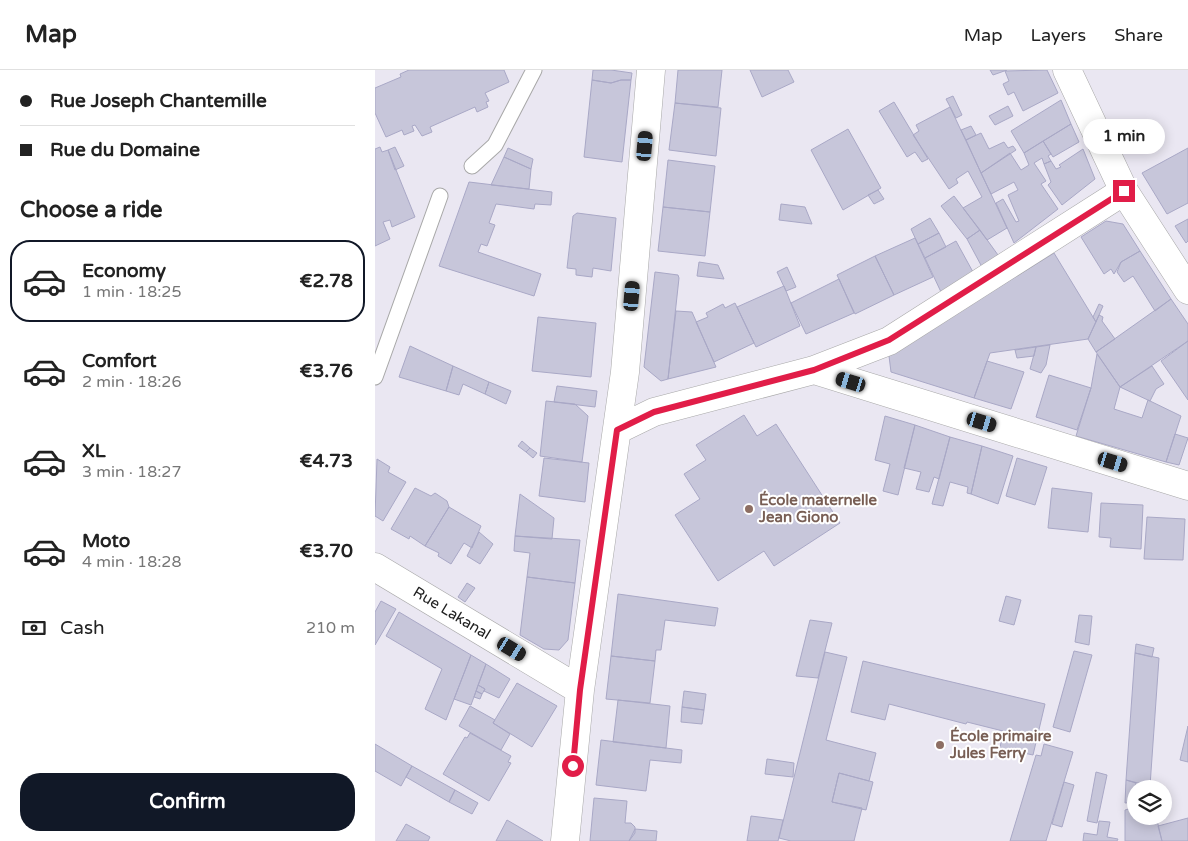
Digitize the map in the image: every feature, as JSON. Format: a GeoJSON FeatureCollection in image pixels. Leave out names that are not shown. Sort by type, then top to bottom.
{"type":"FeatureCollection","features":[{"type":"Feature","properties":{"kind":"street"},"geometry":{"type":"LineString","coordinates":[[565,841],[580,690],[625,372],[651,70]]}},
{"type":"Feature","properties":{"kind":"street"},"geometry":{"type":"LineString","coordinates":[[1067,70],[1124,191],[1188,290]]}},
{"type":"Feature","properties":{"kind":"street"},"geometry":{"type":"LineString","coordinates":[[617,430],[654,412],[814,370],[889,340],[1124,191]]}},
{"type":"Feature","properties":{"kind":"street"},"geometry":{"type":"LineString","coordinates":[[814,370],[1188,486]]}},
{"type":"Feature","properties":{"kind":"street","name":"Rue Lakanal"},"geometry":{"type":"LineString","coordinates":[[375,567],[580,690]]}},
{"type":"Feature","properties":{"kind":"lane"},"geometry":{"type":"LineString","coordinates":[[472,166],[495,145],[534,70]]}},
{"type":"Feature","properties":{"kind":"lane"},"geometry":{"type":"LineString","coordinates":[[375,377],[441,196]]}},
{"type":"Feature","properties":{"kind":"building"},"geometry":{"type":"Polygon","coordinates":[[[409,70],[504,70],[509,82],[485,93],[489,101],[486,102],[488,107],[477,112],[475,107],[430,127],[432,132],[422,136],[415,125],[412,126],[414,131],[404,135],[402,130],[386,137],[375,113],[375,88],[401,77],[400,74],[409,70]]]}},
{"type":"Feature","properties":{"kind":"building"},"geometry":{"type":"Polygon","coordinates":[[[593,70],[632,73],[631,80],[611,83],[592,80],[593,70]]]}},
{"type":"Feature","properties":{"kind":"building"},"geometry":{"type":"Polygon","coordinates":[[[678,70],[722,70],[718,107],[675,103],[678,70]]]}},
{"type":"Feature","properties":{"kind":"building"},"geometry":{"type":"Polygon","coordinates":[[[750,70],[788,70],[794,82],[762,97],[750,70]]]}},
{"type":"Feature","properties":{"kind":"building"},"geometry":{"type":"Polygon","coordinates":[[[990,70],[1007,70],[993,75],[990,70]]]}},
{"type":"Feature","properties":{"kind":"building"},"geometry":{"type":"Polygon","coordinates":[[[1047,70],[1058,93],[1023,111],[1014,92],[1008,95],[1003,84],[1009,81],[1005,71],[1047,70]]]}},
{"type":"Feature","properties":{"kind":"building"},"geometry":{"type":"Polygon","coordinates":[[[592,80],[611,83],[631,80],[622,162],[584,157],[592,80]]]}},
{"type":"Feature","properties":{"kind":"building"},"geometry":{"type":"Polygon","coordinates":[[[953,96],[962,115],[956,118],[946,99],[953,96]]]}},
{"type":"Feature","properties":{"kind":"building"},"geometry":{"type":"Polygon","coordinates":[[[1061,100],[1071,124],[1024,153],[1011,131],[1061,100]]]}},
{"type":"Feature","properties":{"kind":"building"},"geometry":{"type":"Polygon","coordinates":[[[894,102],[928,159],[922,162],[915,152],[907,157],[879,111],[894,102]]]}},
{"type":"Feature","properties":{"kind":"building"},"geometry":{"type":"Polygon","coordinates":[[[675,103],[721,108],[716,156],[669,150],[675,103]]]}},
{"type":"Feature","properties":{"kind":"building"},"geometry":{"type":"Polygon","coordinates":[[[1008,106],[1013,116],[995,125],[989,116],[1008,106]]]}},
{"type":"Feature","properties":{"kind":"building"},"geometry":{"type":"Polygon","coordinates":[[[950,107],[1007,228],[987,240],[963,208],[982,197],[968,171],[956,179],[958,183],[949,189],[913,135],[919,131],[916,125],[950,107]]]}},
{"type":"Feature","properties":{"kind":"building"},"geometry":{"type":"Polygon","coordinates":[[[1151,121],[1160,138],[1132,152],[1125,135],[1151,121]]]}},
{"type":"Feature","properties":{"kind":"building"},"geometry":{"type":"Polygon","coordinates":[[[1071,124],[1079,142],[1053,157],[1043,141],[1071,124]]]}},
{"type":"Feature","properties":{"kind":"building"},"geometry":{"type":"Polygon","coordinates":[[[971,126],[976,135],[966,140],[961,130],[971,126]]]}},
{"type":"Feature","properties":{"kind":"building"},"geometry":{"type":"Polygon","coordinates":[[[848,129],[881,188],[843,210],[811,150],[848,129]]]}},
{"type":"Feature","properties":{"kind":"building"},"geometry":{"type":"Polygon","coordinates":[[[981,133],[989,149],[1004,142],[1008,148],[1013,146],[1016,150],[981,173],[966,140],[981,133]]]}},
{"type":"Feature","properties":{"kind":"building"},"geometry":{"type":"Polygon","coordinates":[[[1043,141],[1051,154],[1048,156],[1051,161],[1044,164],[1042,158],[1034,163],[1046,181],[1041,184],[1058,209],[1014,243],[996,203],[1003,199],[1016,222],[1019,221],[1008,195],[1018,190],[1014,182],[991,194],[981,173],[1010,153],[1021,170],[1029,165],[1024,153],[1043,141]]]}},
{"type":"Feature","properties":{"kind":"building"},"geometry":{"type":"Polygon","coordinates":[[[380,147],[382,152],[388,150],[415,217],[392,227],[390,220],[383,222],[390,239],[375,246],[375,149],[380,147]]]}},
{"type":"Feature","properties":{"kind":"building"},"geometry":{"type":"Polygon","coordinates":[[[395,147],[404,166],[395,170],[388,150],[395,147]]]}},
{"type":"Feature","properties":{"kind":"building"},"geometry":{"type":"Polygon","coordinates":[[[508,148],[533,159],[531,169],[504,157],[508,148]]]}},
{"type":"Feature","properties":{"kind":"building"},"geometry":{"type":"Polygon","coordinates":[[[1188,148],[1188,203],[1167,214],[1142,173],[1188,148]]]}},
{"type":"Feature","properties":{"kind":"building"},"geometry":{"type":"Polygon","coordinates":[[[1083,149],[1095,179],[1062,205],[1048,185],[1051,182],[1044,164],[1051,161],[1056,169],[1083,149]]]}},
{"type":"Feature","properties":{"kind":"building"},"geometry":{"type":"Polygon","coordinates":[[[504,157],[531,169],[529,189],[491,185],[504,157]]]}},
{"type":"Feature","properties":{"kind":"building"},"geometry":{"type":"Polygon","coordinates":[[[668,160],[715,166],[710,212],[663,207],[668,160]]]}},
{"type":"Feature","properties":{"kind":"building"},"geometry":{"type":"Polygon","coordinates":[[[469,182],[552,192],[551,205],[535,204],[534,209],[496,204],[489,223],[495,225],[487,246],[481,244],[478,252],[541,274],[534,296],[439,266],[469,182]]]}},
{"type":"Feature","properties":{"kind":"building"},"geometry":{"type":"Polygon","coordinates":[[[878,190],[884,199],[874,204],[868,195],[878,190]]]}},
{"type":"Feature","properties":{"kind":"building"},"geometry":{"type":"Polygon","coordinates":[[[954,196],[980,230],[967,239],[941,206],[954,196]]]}},
{"type":"Feature","properties":{"kind":"building"},"geometry":{"type":"Polygon","coordinates":[[[781,204],[805,207],[812,224],[779,220],[781,204]]]}},
{"type":"Feature","properties":{"kind":"building"},"geometry":{"type":"Polygon","coordinates":[[[663,207],[710,212],[705,256],[658,251],[663,207]]]}},
{"type":"Feature","properties":{"kind":"building"},"geometry":{"type":"Polygon","coordinates":[[[577,213],[616,218],[611,271],[593,268],[592,277],[576,275],[576,269],[567,268],[573,216],[577,213]]]}},
{"type":"Feature","properties":{"kind":"building"},"geometry":{"type":"Polygon","coordinates":[[[930,218],[939,233],[918,244],[911,229],[930,218]]]}},
{"type":"Feature","properties":{"kind":"building"},"geometry":{"type":"Polygon","coordinates":[[[1188,219],[1188,241],[1186,243],[1175,226],[1188,219]]]}},
{"type":"Feature","properties":{"kind":"building"},"geometry":{"type":"Polygon","coordinates":[[[1106,221],[1123,224],[1140,251],[1121,262],[1114,274],[1111,269],[1104,274],[1081,237],[1106,221]]]}},
{"type":"Feature","properties":{"kind":"building"},"geometry":{"type":"Polygon","coordinates":[[[980,230],[998,255],[982,267],[967,239],[980,230]]]}},
{"type":"Feature","properties":{"kind":"building"},"geometry":{"type":"Polygon","coordinates":[[[939,233],[946,247],[925,258],[918,244],[939,233]]]}},
{"type":"Feature","properties":{"kind":"building"},"geometry":{"type":"Polygon","coordinates":[[[915,238],[933,277],[894,295],[875,256],[915,238]]]}},
{"type":"Feature","properties":{"kind":"building"},"geometry":{"type":"Polygon","coordinates":[[[956,241],[973,272],[941,292],[925,258],[956,241]]]}},
{"type":"Feature","properties":{"kind":"building"},"geometry":{"type":"Polygon","coordinates":[[[1140,251],[1171,299],[1155,311],[1133,276],[1124,282],[1117,272],[1121,262],[1140,251]]]}},
{"type":"Feature","properties":{"kind":"building"},"geometry":{"type":"Polygon","coordinates":[[[1054,253],[1096,322],[1088,339],[990,353],[974,398],[891,372],[889,356],[891,354],[1054,253]]]}},
{"type":"Feature","properties":{"kind":"building"},"geometry":{"type":"Polygon","coordinates":[[[875,256],[894,295],[855,314],[837,275],[875,256]]]}},
{"type":"Feature","properties":{"kind":"building"},"geometry":{"type":"Polygon","coordinates":[[[699,262],[718,265],[724,279],[697,276],[699,262]]]}},
{"type":"Feature","properties":{"kind":"building"},"geometry":{"type":"Polygon","coordinates":[[[787,267],[796,287],[786,291],[777,272],[787,267]]]}},
{"type":"Feature","properties":{"kind":"building"},"geometry":{"type":"Polygon","coordinates":[[[655,272],[678,275],[679,278],[668,379],[661,381],[644,367],[655,272]]]}},
{"type":"Feature","properties":{"kind":"building"},"geometry":{"type":"Polygon","coordinates":[[[839,279],[854,313],[806,334],[791,303],[839,279]]]}},
{"type":"Feature","properties":{"kind":"building"},"geometry":{"type":"Polygon","coordinates":[[[784,286],[800,326],[756,347],[737,307],[784,286]]]}},
{"type":"Feature","properties":{"kind":"building"},"geometry":{"type":"Polygon","coordinates":[[[1171,299],[1188,324],[1188,341],[1120,387],[1096,352],[1171,299]]]}},
{"type":"Feature","properties":{"kind":"building"},"geometry":{"type":"Polygon","coordinates":[[[735,303],[754,343],[714,362],[696,322],[708,317],[706,313],[723,304],[725,308],[735,303]]]}},
{"type":"Feature","properties":{"kind":"building"},"geometry":{"type":"Polygon","coordinates":[[[1099,304],[1103,306],[1096,322],[1093,317],[1099,304]]]}},
{"type":"Feature","properties":{"kind":"building"},"geometry":{"type":"Polygon","coordinates":[[[676,311],[692,312],[716,367],[668,379],[676,311]]]}},
{"type":"Feature","properties":{"kind":"building"},"geometry":{"type":"Polygon","coordinates":[[[1099,315],[1103,317],[1102,321],[1115,339],[1096,352],[1088,339],[1099,315]]]}},
{"type":"Feature","properties":{"kind":"building"},"geometry":{"type":"Polygon","coordinates":[[[538,317],[596,323],[591,377],[532,371],[538,317]]]}},
{"type":"Feature","properties":{"kind":"building"},"geometry":{"type":"Polygon","coordinates":[[[1188,341],[1188,400],[1161,361],[1188,341]]]}},
{"type":"Feature","properties":{"kind":"building"},"geometry":{"type":"Polygon","coordinates":[[[1050,345],[1046,365],[1041,373],[1030,369],[1036,347],[1050,345]]]}},
{"type":"Feature","properties":{"kind":"building"},"geometry":{"type":"Polygon","coordinates":[[[410,346],[453,366],[446,391],[399,377],[410,346]]]}},
{"type":"Feature","properties":{"kind":"building"},"geometry":{"type":"Polygon","coordinates":[[[1036,347],[1034,356],[1017,358],[1015,350],[1036,347]]]}},
{"type":"Feature","properties":{"kind":"building"},"geometry":{"type":"Polygon","coordinates":[[[1097,354],[1120,387],[1114,409],[1142,418],[1148,400],[1181,416],[1166,462],[1076,436],[1091,388],[1097,354]]]}},
{"type":"Feature","properties":{"kind":"building"},"geometry":{"type":"Polygon","coordinates":[[[987,361],[1024,372],[1011,409],[974,398],[987,361]]]}},
{"type":"Feature","properties":{"kind":"building"},"geometry":{"type":"Polygon","coordinates":[[[453,366],[489,382],[485,394],[463,384],[459,395],[446,391],[453,366]]]}},
{"type":"Feature","properties":{"kind":"building"},"geometry":{"type":"Polygon","coordinates":[[[1152,366],[1164,384],[1156,389],[1150,401],[1120,387],[1152,366]]]}},
{"type":"Feature","properties":{"kind":"building"},"geometry":{"type":"Polygon","coordinates":[[[1049,375],[1091,388],[1077,430],[1036,417],[1049,375]]]}},
{"type":"Feature","properties":{"kind":"building"},"geometry":{"type":"Polygon","coordinates":[[[489,382],[511,391],[506,404],[485,394],[489,382]]]}},
{"type":"Feature","properties":{"kind":"building"},"geometry":{"type":"Polygon","coordinates":[[[557,386],[597,391],[595,407],[554,402],[557,386]]]}},
{"type":"Feature","properties":{"kind":"building"},"geometry":{"type":"Polygon","coordinates":[[[546,401],[575,404],[588,416],[582,462],[540,456],[546,401]]]}},
{"type":"Feature","properties":{"kind":"building"},"geometry":{"type":"Polygon","coordinates":[[[744,415],[757,436],[776,424],[840,523],[774,566],[764,551],[718,581],[675,515],[700,499],[684,474],[706,460],[696,445],[744,415]]]}},
{"type":"Feature","properties":{"kind":"building"},"geometry":{"type":"Polygon","coordinates":[[[885,416],[915,425],[898,495],[883,491],[890,464],[875,460],[885,416]]]}},
{"type":"Feature","properties":{"kind":"building"},"geometry":{"type":"Polygon","coordinates":[[[915,425],[950,437],[939,479],[934,477],[929,492],[916,489],[921,472],[904,468],[915,425]]]}},
{"type":"Feature","properties":{"kind":"building"},"geometry":{"type":"Polygon","coordinates":[[[1175,434],[1188,438],[1179,465],[1166,462],[1175,434]]]}},
{"type":"Feature","properties":{"kind":"building"},"geometry":{"type":"Polygon","coordinates":[[[950,437],[982,446],[971,494],[967,493],[968,487],[950,482],[943,506],[932,504],[950,437]]]}},
{"type":"Feature","properties":{"kind":"building"},"geometry":{"type":"Polygon","coordinates":[[[522,441],[530,448],[526,452],[518,446],[522,441]]]}},
{"type":"Feature","properties":{"kind":"building"},"geometry":{"type":"Polygon","coordinates":[[[982,446],[1013,456],[998,504],[971,494],[982,446]]]}},
{"type":"Feature","properties":{"kind":"building"},"geometry":{"type":"Polygon","coordinates":[[[530,448],[537,453],[533,458],[526,452],[530,448]]]}},
{"type":"Feature","properties":{"kind":"building"},"geometry":{"type":"Polygon","coordinates":[[[544,458],[589,463],[585,502],[539,496],[544,458]]]}},
{"type":"Feature","properties":{"kind":"building"},"geometry":{"type":"Polygon","coordinates":[[[1017,458],[1047,467],[1035,505],[1006,496],[1017,458]]]}},
{"type":"Feature","properties":{"kind":"building"},"geometry":{"type":"Polygon","coordinates":[[[377,459],[390,467],[388,472],[406,482],[383,521],[375,516],[377,459]]]}},
{"type":"Feature","properties":{"kind":"building"},"geometry":{"type":"Polygon","coordinates":[[[415,488],[431,496],[435,493],[447,501],[449,507],[425,546],[410,536],[409,539],[391,529],[415,488]]]}},
{"type":"Feature","properties":{"kind":"building"},"geometry":{"type":"Polygon","coordinates":[[[1052,488],[1092,493],[1088,532],[1048,528],[1052,488]]]}},
{"type":"Feature","properties":{"kind":"building"},"geometry":{"type":"Polygon","coordinates":[[[520,494],[554,518],[552,539],[515,536],[520,494]]]}},
{"type":"Feature","properties":{"kind":"building"},"geometry":{"type":"Polygon","coordinates":[[[1101,503],[1143,505],[1141,549],[1110,547],[1111,538],[1099,537],[1101,503]]]}},
{"type":"Feature","properties":{"kind":"building"},"geometry":{"type":"Polygon","coordinates":[[[449,507],[481,526],[472,548],[464,543],[451,564],[438,556],[439,553],[425,546],[449,507]]]}},
{"type":"Feature","properties":{"kind":"building"},"geometry":{"type":"Polygon","coordinates":[[[1147,517],[1185,519],[1183,560],[1144,559],[1147,517]]]}},
{"type":"Feature","properties":{"kind":"building"},"geometry":{"type":"Polygon","coordinates":[[[479,532],[493,544],[480,564],[467,556],[479,532]]]}},
{"type":"Feature","properties":{"kind":"building"},"geometry":{"type":"Polygon","coordinates":[[[515,536],[580,540],[575,583],[527,577],[530,553],[514,551],[515,536]]]}},
{"type":"Feature","properties":{"kind":"building"},"geometry":{"type":"Polygon","coordinates":[[[527,577],[575,583],[568,640],[559,650],[544,649],[520,635],[527,577]]]}},
{"type":"Feature","properties":{"kind":"building"},"geometry":{"type":"Polygon","coordinates":[[[467,583],[475,588],[465,602],[458,597],[467,583]]]}},
{"type":"Feature","properties":{"kind":"building"},"geometry":{"type":"Polygon","coordinates":[[[618,594],[718,608],[715,626],[665,620],[661,650],[656,650],[655,661],[611,656],[618,594]]]}},
{"type":"Feature","properties":{"kind":"building"},"geometry":{"type":"Polygon","coordinates":[[[1006,596],[1021,600],[1014,625],[999,621],[1006,596]]]}},
{"type":"Feature","properties":{"kind":"building"},"geometry":{"type":"Polygon","coordinates":[[[381,601],[396,609],[375,645],[375,612],[381,601]]]}},
{"type":"Feature","properties":{"kind":"building"},"geometry":{"type":"Polygon","coordinates":[[[399,612],[471,655],[446,720],[425,709],[442,669],[386,636],[399,612]]]}},
{"type":"Feature","properties":{"kind":"building"},"geometry":{"type":"Polygon","coordinates":[[[1079,615],[1092,616],[1089,645],[1075,642],[1079,615]]]}},
{"type":"Feature","properties":{"kind":"building"},"geometry":{"type":"Polygon","coordinates":[[[810,620],[832,623],[818,678],[796,676],[810,620]]]}},
{"type":"Feature","properties":{"kind":"building"},"geometry":{"type":"Polygon","coordinates":[[[1136,644],[1154,648],[1152,657],[1135,653],[1136,644]]]}},
{"type":"Feature","properties":{"kind":"building"},"geometry":{"type":"Polygon","coordinates":[[[1074,651],[1092,655],[1070,732],[1053,727],[1074,651]]]}},
{"type":"Feature","properties":{"kind":"building"},"geometry":{"type":"Polygon","coordinates":[[[825,652],[847,657],[826,740],[876,753],[869,781],[839,773],[832,802],[862,808],[854,841],[791,841],[779,838],[825,652]]]}},
{"type":"Feature","properties":{"kind":"building"},"geometry":{"type":"Polygon","coordinates":[[[1135,653],[1159,658],[1150,780],[1126,780],[1135,653]]]}},
{"type":"Feature","properties":{"kind":"building"},"geometry":{"type":"Polygon","coordinates":[[[471,655],[486,664],[471,705],[454,699],[471,655]]]}},
{"type":"Feature","properties":{"kind":"building"},"geometry":{"type":"Polygon","coordinates":[[[611,656],[655,661],[650,703],[606,699],[611,656]]]}},
{"type":"Feature","properties":{"kind":"building"},"geometry":{"type":"Polygon","coordinates":[[[863,661],[1045,704],[1033,755],[1000,748],[1003,731],[967,722],[966,724],[889,704],[885,720],[851,712],[863,661]]]}},
{"type":"Feature","properties":{"kind":"building"},"geometry":{"type":"Polygon","coordinates":[[[486,664],[510,679],[499,698],[484,691],[485,689],[478,685],[486,664]]]}},
{"type":"Feature","properties":{"kind":"building"},"geometry":{"type":"Polygon","coordinates":[[[517,683],[557,706],[532,747],[493,723],[517,683]]]}},
{"type":"Feature","properties":{"kind":"building"},"geometry":{"type":"Polygon","coordinates":[[[478,685],[485,689],[482,694],[476,691],[478,685]]]}},
{"type":"Feature","properties":{"kind":"building"},"geometry":{"type":"Polygon","coordinates":[[[476,691],[482,694],[480,699],[474,697],[476,691]]]}},
{"type":"Feature","properties":{"kind":"building"},"geometry":{"type":"Polygon","coordinates":[[[684,691],[706,694],[704,710],[682,707],[684,691]]]}},
{"type":"Feature","properties":{"kind":"building"},"geometry":{"type":"Polygon","coordinates":[[[618,700],[670,706],[666,748],[613,742],[618,700]]]}},
{"type":"Feature","properties":{"kind":"building"},"geometry":{"type":"Polygon","coordinates":[[[470,706],[495,720],[493,723],[510,734],[501,750],[459,726],[470,706]]]}},
{"type":"Feature","properties":{"kind":"building"},"geometry":{"type":"Polygon","coordinates":[[[682,707],[704,710],[702,724],[681,722],[682,707]]]}},
{"type":"Feature","properties":{"kind":"building"},"geometry":{"type":"Polygon","coordinates":[[[1188,726],[1188,762],[1180,760],[1188,726]]]}},
{"type":"Feature","properties":{"kind":"building"},"geometry":{"type":"Polygon","coordinates":[[[470,733],[511,756],[508,762],[511,763],[489,801],[443,774],[465,737],[467,738],[470,733]]]}},
{"type":"Feature","properties":{"kind":"building"},"geometry":{"type":"Polygon","coordinates":[[[601,740],[682,750],[681,763],[650,760],[646,791],[596,785],[601,740]]]}},
{"type":"Feature","properties":{"kind":"building"},"geometry":{"type":"Polygon","coordinates":[[[375,744],[412,766],[401,786],[375,771],[375,744]]]}},
{"type":"Feature","properties":{"kind":"building"},"geometry":{"type":"Polygon","coordinates":[[[1044,744],[1073,752],[1046,841],[1010,841],[1036,755],[1041,756],[1044,744]]]}},
{"type":"Feature","properties":{"kind":"building"},"geometry":{"type":"Polygon","coordinates":[[[767,759],[794,763],[793,777],[765,774],[767,759]]]}},
{"type":"Feature","properties":{"kind":"building"},"geometry":{"type":"Polygon","coordinates":[[[412,766],[455,790],[449,802],[406,777],[412,766]]]}},
{"type":"Feature","properties":{"kind":"building"},"geometry":{"type":"Polygon","coordinates":[[[1096,772],[1107,775],[1097,823],[1087,821],[1096,772]]]}},
{"type":"Feature","properties":{"kind":"building"},"geometry":{"type":"Polygon","coordinates":[[[839,773],[873,782],[866,810],[832,802],[839,773]]]}},
{"type":"Feature","properties":{"kind":"building"},"geometry":{"type":"Polygon","coordinates":[[[1126,780],[1127,803],[1125,803],[1126,780]]]}},
{"type":"Feature","properties":{"kind":"building"},"geometry":{"type":"Polygon","coordinates":[[[1064,782],[1074,785],[1062,827],[1052,824],[1064,782]]]}},
{"type":"Feature","properties":{"kind":"building"},"geometry":{"type":"Polygon","coordinates":[[[455,790],[478,803],[472,814],[449,802],[455,790]]]}},
{"type":"Feature","properties":{"kind":"building"},"geometry":{"type":"Polygon","coordinates":[[[594,798],[627,801],[625,823],[631,823],[635,827],[635,833],[629,841],[590,841],[594,798]]]}},
{"type":"Feature","properties":{"kind":"building"},"geometry":{"type":"Polygon","coordinates":[[[1127,809],[1127,825],[1158,825],[1162,841],[1125,841],[1125,810],[1127,809]]]}},
{"type":"Feature","properties":{"kind":"building"},"geometry":{"type":"Polygon","coordinates":[[[751,816],[783,820],[778,841],[747,841],[751,816]]]}},
{"type":"Feature","properties":{"kind":"building"},"geometry":{"type":"Polygon","coordinates":[[[1188,818],[1188,841],[1162,841],[1158,826],[1172,825],[1172,822],[1188,818]]]}},
{"type":"Feature","properties":{"kind":"building"},"geometry":{"type":"Polygon","coordinates":[[[507,820],[543,841],[496,841],[507,820]]]}},
{"type":"Feature","properties":{"kind":"building"},"geometry":{"type":"Polygon","coordinates":[[[1099,821],[1110,822],[1107,837],[1118,839],[1117,841],[1083,841],[1084,833],[1097,835],[1099,821]]]}},
{"type":"Feature","properties":{"kind":"building"},"geometry":{"type":"Polygon","coordinates":[[[406,824],[430,837],[428,841],[396,841],[406,824]]]}},
{"type":"Feature","properties":{"kind":"building"},"geometry":{"type":"Polygon","coordinates":[[[635,829],[657,831],[656,841],[629,841],[635,829]]]}},
{"type":"Feature","properties":{"kind":"place","name":"École maternelle Jean Giono"},"geometry":{"type":"Point","coordinates":[749,509]}},
{"type":"Feature","properties":{"kind":"place","name":"École primaire Jules Ferry"},"geometry":{"type":"Point","coordinates":[940,745]}},
{"type":"Feature","properties":{"kind":"route"},"geometry":{"type":"LineString","coordinates":[[573,766],[580,690],[617,430],[654,412],[814,370],[889,340],[1124,191]]}}]}
